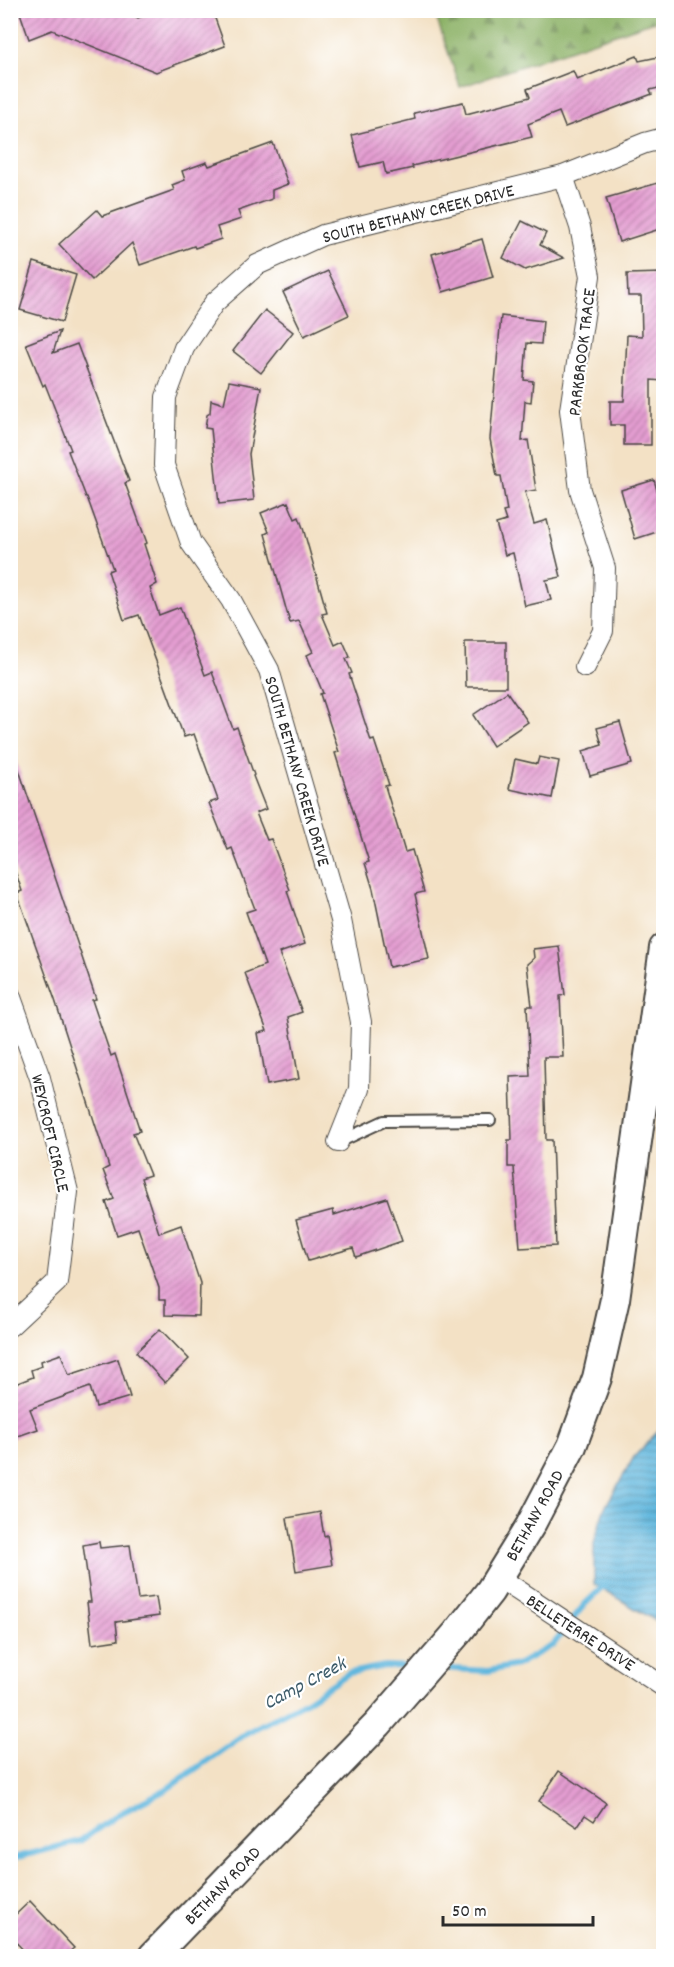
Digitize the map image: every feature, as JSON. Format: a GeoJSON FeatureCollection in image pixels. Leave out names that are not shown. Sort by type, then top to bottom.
{"type":"FeatureCollection","features":[{"type":"Feature","properties":{"kind":"street","name":"SOUTH BETHANY CREEK DRIVE"},"geometry":{"type":"LineString","coordinates":[[338,1142],[359,1089],[361,1022],[341,920],[269,670],[231,600],[191,543],[164,465],[166,397],[184,348],[214,303],[257,265],[323,235],[563,176],[663,138]]}},
{"type":"Feature","properties":{"kind":"street","name":"PARKBROOK TRACE"},"geometry":{"type":"LineString","coordinates":[[563,176],[580,227],[590,276],[570,410],[580,490],[605,568],[603,631],[585,667]]}},
{"type":"Feature","properties":{"kind":"street","name":"BETHANY ROAD"},"geometry":{"type":"LineString","coordinates":[[153,1956],[378,1724],[457,1634],[498,1577],[530,1526],[572,1446],[597,1378],[615,1299],[663,948]]}},
{"type":"Feature","properties":{"kind":"street","name":"WEYCROFT CIRCLE"},"geometry":{"type":"LineString","coordinates":[[10,994],[40,1078],[68,1192],[57,1282],[10,1326]]}},
{"type":"Feature","properties":{"kind":"street","name":"BELLETERRE DRIVE"},"geometry":{"type":"LineString","coordinates":[[498,1577],[663,1687]]}},
{"type":"Feature","properties":{"kind":"lane"},"geometry":{"type":"LineString","coordinates":[[338,1142],[384,1121],[490,1120]]}},
{"type":"Feature","properties":{"kind":"green space"},"geometry":{"type":"Polygon","coordinates":[[[663,10],[663,18],[460,87],[434,11],[663,10]]]}},
{"type":"Feature","properties":{"kind":"water"},"geometry":{"type":"Polygon","coordinates":[[[663,1426],[663,1624],[594,1584],[594,1543],[604,1509],[634,1457],[663,1426]]]}},
{"type":"Feature","properties":{"kind":"building"},"geometry":{"type":"Polygon","coordinates":[[[19,10],[122,10],[138,18],[159,10],[212,10],[225,46],[156,72],[52,30],[29,39],[19,10]]]}},
{"type":"Feature","properties":{"kind":"building"},"geometry":{"type":"Polygon","coordinates":[[[637,56],[639,61],[663,56],[663,87],[650,90],[652,94],[565,127],[559,112],[528,124],[532,137],[412,166],[413,168],[386,174],[383,162],[360,167],[352,135],[415,119],[414,113],[463,102],[466,114],[530,97],[527,89],[573,71],[577,80],[637,56]]]}},
{"type":"Feature","properties":{"kind":"building"},"geometry":{"type":"Polygon","coordinates":[[[273,143],[288,184],[272,190],[272,199],[238,211],[241,219],[217,227],[221,239],[140,265],[132,243],[92,280],[59,244],[97,210],[102,216],[174,190],[172,185],[185,180],[182,171],[207,162],[209,166],[273,143]]]}},
{"type":"Feature","properties":{"kind":"building"},"geometry":{"type":"Polygon","coordinates":[[[658,183],[663,202],[663,228],[619,242],[606,198],[658,183]]]}},
{"type":"Feature","properties":{"kind":"building"},"geometry":{"type":"Polygon","coordinates":[[[522,221],[546,233],[540,245],[564,258],[525,270],[503,258],[522,221]]]}},
{"type":"Feature","properties":{"kind":"building"},"geometry":{"type":"Polygon","coordinates":[[[482,239],[493,277],[443,292],[432,254],[482,239]]]}},
{"type":"Feature","properties":{"kind":"building"},"geometry":{"type":"Polygon","coordinates":[[[34,262],[76,275],[62,322],[20,310],[34,262]]]}},
{"type":"Feature","properties":{"kind":"building"},"geometry":{"type":"Polygon","coordinates":[[[328,271],[349,315],[304,336],[283,292],[328,271]]]}},
{"type":"Feature","properties":{"kind":"building"},"geometry":{"type":"Polygon","coordinates":[[[663,273],[663,381],[651,380],[651,445],[624,445],[624,425],[610,425],[610,401],[624,401],[627,335],[642,336],[641,296],[628,296],[627,274],[663,273]]]}},
{"type":"Feature","properties":{"kind":"building"},"geometry":{"type":"Polygon","coordinates":[[[265,310],[293,332],[261,373],[233,351],[265,310]]]}},
{"type":"Feature","properties":{"kind":"building"},"geometry":{"type":"Polygon","coordinates":[[[501,316],[543,321],[541,344],[527,343],[524,380],[533,381],[531,402],[525,401],[522,441],[528,440],[536,490],[525,492],[534,524],[547,520],[561,577],[546,580],[551,600],[525,606],[513,553],[505,555],[496,524],[506,521],[503,512],[507,511],[501,476],[497,476],[490,439],[501,316]]]}},
{"type":"Feature","properties":{"kind":"building"},"geometry":{"type":"Polygon","coordinates":[[[60,331],[53,353],[77,344],[129,481],[125,483],[147,543],[144,544],[157,584],[150,588],[159,615],[180,607],[205,675],[212,672],[233,729],[237,727],[266,809],[256,813],[267,840],[271,839],[290,890],[287,891],[305,944],[279,953],[302,1012],[288,1017],[299,1079],[267,1085],[258,1033],[267,1031],[245,973],[265,965],[246,912],[255,909],[232,848],[228,850],[209,803],[218,800],[194,734],[184,737],[139,615],[124,620],[108,571],[113,569],[68,451],[71,450],[45,384],[43,386],[26,344],[60,331]]]}},
{"type":"Feature","properties":{"kind":"building"},"geometry":{"type":"Polygon","coordinates":[[[229,381],[261,387],[249,454],[254,500],[219,504],[211,429],[205,428],[211,400],[224,404],[229,381]]]}},
{"type":"Feature","properties":{"kind":"building"},"geometry":{"type":"Polygon","coordinates":[[[654,480],[663,510],[663,530],[635,539],[621,490],[654,480]]]}},
{"type":"Feature","properties":{"kind":"building"},"geometry":{"type":"Polygon","coordinates":[[[288,502],[295,519],[299,517],[303,528],[327,613],[322,614],[335,645],[343,641],[350,657],[346,659],[352,673],[349,674],[371,741],[374,740],[389,785],[385,786],[405,852],[412,850],[424,892],[415,894],[429,959],[389,967],[373,889],[365,863],[369,862],[335,753],[339,752],[320,694],[323,693],[307,655],[313,652],[299,621],[290,623],[265,534],[269,532],[261,513],[288,502]]]}},
{"type":"Feature","properties":{"kind":"building"},"geometry":{"type":"Polygon","coordinates":[[[465,642],[506,642],[506,687],[466,687],[465,642]]]}},
{"type":"Feature","properties":{"kind":"building"},"geometry":{"type":"Polygon","coordinates":[[[507,692],[528,722],[493,746],[473,715],[507,692]]]}},
{"type":"Feature","properties":{"kind":"building"},"geometry":{"type":"Polygon","coordinates":[[[620,722],[632,764],[590,776],[583,751],[602,745],[597,728],[620,722]]]}},
{"type":"Feature","properties":{"kind":"building"},"geometry":{"type":"Polygon","coordinates":[[[14,755],[96,999],[92,1000],[111,1056],[115,1054],[140,1131],[133,1133],[150,1175],[141,1178],[159,1233],[181,1225],[200,1283],[199,1316],[165,1315],[165,1300],[159,1300],[159,1288],[138,1228],[117,1235],[106,1202],[114,1199],[103,1170],[109,1167],[55,1000],[17,893],[22,891],[10,856],[10,756],[14,755]]]}},
{"type":"Feature","properties":{"kind":"building"},"geometry":{"type":"Polygon","coordinates":[[[539,757],[559,761],[552,798],[509,789],[515,759],[537,764],[539,757]]]}},
{"type":"Feature","properties":{"kind":"building"},"geometry":{"type":"Polygon","coordinates":[[[559,946],[565,995],[560,996],[563,1057],[544,1057],[546,1140],[552,1140],[556,1246],[520,1248],[514,1167],[508,1167],[508,1140],[512,1140],[510,1077],[530,1076],[527,1006],[532,1006],[527,964],[534,958],[533,949],[559,946]]]}},
{"type":"Feature","properties":{"kind":"building"},"geometry":{"type":"Polygon","coordinates":[[[387,1198],[402,1241],[356,1257],[353,1248],[308,1261],[296,1220],[333,1210],[334,1215],[387,1198]]]}},
{"type":"Feature","properties":{"kind":"building"},"geometry":{"type":"Polygon","coordinates":[[[160,1329],[189,1359],[165,1383],[136,1352],[160,1329]]]}},
{"type":"Feature","properties":{"kind":"building"},"geometry":{"type":"Polygon","coordinates":[[[61,1354],[69,1375],[118,1359],[130,1397],[96,1407],[90,1387],[30,1409],[38,1429],[10,1439],[10,1386],[33,1377],[31,1370],[42,1366],[41,1361],[61,1354]]]}},
{"type":"Feature","properties":{"kind":"building"},"geometry":{"type":"Polygon","coordinates":[[[320,1512],[332,1565],[296,1571],[287,1518],[320,1512]]]}},
{"type":"Feature","properties":{"kind":"building"},"geometry":{"type":"Polygon","coordinates":[[[99,1542],[100,1548],[130,1545],[138,1599],[156,1597],[159,1616],[116,1622],[118,1640],[92,1644],[87,1602],[91,1602],[83,1545],[99,1542]]]}},
{"type":"Feature","properties":{"kind":"building"},"geometry":{"type":"Polygon","coordinates":[[[559,1771],[606,1803],[594,1821],[585,1815],[577,1827],[539,1801],[559,1771]]]}},
{"type":"Feature","properties":{"kind":"building"},"geometry":{"type":"Polygon","coordinates":[[[30,1901],[74,1948],[64,1956],[29,1956],[10,1936],[10,1920],[30,1901]]]}},
{"type":"Feature","properties":{"kind":"waterway","name":"Camp Creek"},"geometry":{"type":"LineString","coordinates":[[437,1668],[488,1671],[517,1665],[553,1645],[584,1605],[606,1584]]}},
{"type":"Feature","properties":{"kind":"waterway","name":"Camp Creek"},"geometry":{"type":"LineString","coordinates":[[10,1859],[80,1841],[119,1814],[167,1789],[246,1733],[305,1702],[349,1673],[385,1666],[415,1667]]}}]}
